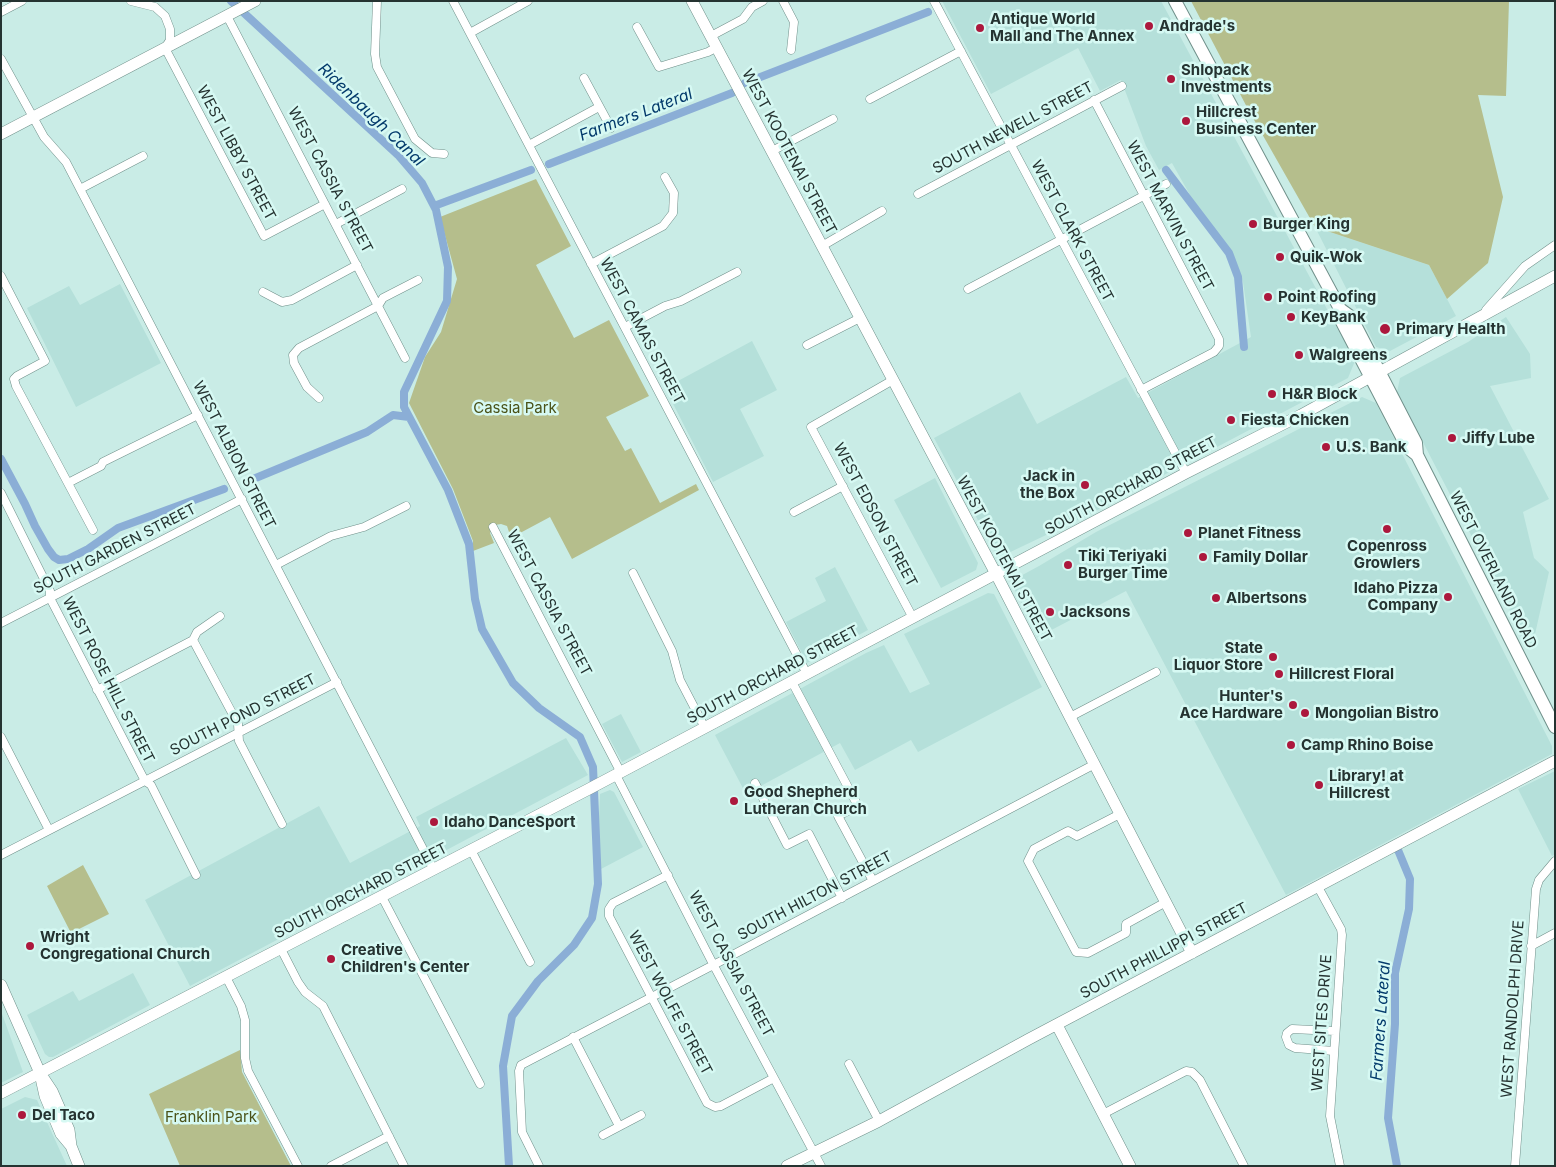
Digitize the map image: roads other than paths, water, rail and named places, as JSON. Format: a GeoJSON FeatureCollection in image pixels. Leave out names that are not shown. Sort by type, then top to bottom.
{"type":"FeatureCollection","features":[{"type":"Feature","properties":{"kind":"main road","name":"WEST OVERLAND ROAD"},"geometry":{"type":"LineString","coordinates":[[1174,1],[1340,309],[1342,322],[1375,375],[1407,447],[1417,456],[1555,727]]}},
{"type":"Feature","properties":{"kind":"street"},"geometry":{"type":"LineString","coordinates":[[1,12],[22,1]]}},
{"type":"Feature","properties":{"kind":"street"},"geometry":{"type":"LineString","coordinates":[[131,1],[155,7],[165,16],[170,29],[170,40],[165,48]]}},
{"type":"Feature","properties":{"kind":"street"},"geometry":{"type":"LineString","coordinates":[[377,1],[375,54],[377,68],[415,139],[432,153],[444,154]]}},
{"type":"Feature","properties":{"kind":"street","name":"WEST CAMAS STREET"},"geometry":{"type":"LineString","coordinates":[[453,1],[531,144],[591,264],[807,674]]}},
{"type":"Feature","properties":{"kind":"street"},"geometry":{"type":"LineString","coordinates":[[470,32],[528,1]]}},
{"type":"Feature","properties":{"kind":"street","name":"WEST KOOTENAI STREET"},"geometry":{"type":"LineString","coordinates":[[692,1],[996,574],[1192,953]]}},
{"type":"Feature","properties":{"kind":"street"},"geometry":{"type":"LineString","coordinates":[[711,36],[744,19],[752,7],[763,1]]}},
{"type":"Feature","properties":{"kind":"street"},"geometry":{"type":"LineString","coordinates":[[783,1],[794,22],[791,50]]}},
{"type":"Feature","properties":{"kind":"street","name":"WEST CLARK STREET"},"geometry":{"type":"LineString","coordinates":[[934,1],[1186,473]]}},
{"type":"Feature","properties":{"kind":"street"},"geometry":{"type":"LineString","coordinates":[[1,134],[243,7]]}},
{"type":"Feature","properties":{"kind":"street","name":"WEST CASSIA STREET"},"geometry":{"type":"LineString","coordinates":[[243,7],[325,204],[405,358]]}},
{"type":"Feature","properties":{"kind":"street"},"geometry":{"type":"LineString","coordinates":[[637,28],[659,67],[708,52],[717,47]]}},
{"type":"Feature","properties":{"kind":"street","name":"WEST LIBBY STREET"},"geometry":{"type":"LineString","coordinates":[[165,48],[264,236],[325,204]]}},
{"type":"Feature","properties":{"kind":"street"},"geometry":{"type":"LineString","coordinates":[[870,99],[960,51]]}},
{"type":"Feature","properties":{"kind":"street","name":"WEST ALBION STREET"},"geometry":{"type":"LineString","coordinates":[[1,59],[44,137],[66,162],[434,870]]}},
{"type":"Feature","properties":{"kind":"street"},"geometry":{"type":"LineString","coordinates":[[584,78],[611,128]]}},
{"type":"Feature","properties":{"kind":"street","name":"SOUTH NEWELL STREET"},"geometry":{"type":"LineString","coordinates":[[918,194],[1122,86]]}},
{"type":"Feature","properties":{"kind":"street","name":"WEST MARVIN STREET"},"geometry":{"type":"LineString","coordinates":[[1094,100],[1219,339],[1219,346],[1214,352],[1141,390]]}},
{"type":"Feature","properties":{"kind":"street"},"geometry":{"type":"LineString","coordinates":[[531,144],[599,107]]}},
{"type":"Feature","properties":{"kind":"street"},"geometry":{"type":"LineString","coordinates":[[772,150],[833,119]]}},
{"type":"Feature","properties":{"kind":"street"},"geometry":{"type":"LineString","coordinates":[[80,189],[143,156]]}},
{"type":"Feature","properties":{"kind":"street"},"geometry":{"type":"LineString","coordinates":[[591,264],[663,226],[673,213],[674,193],[665,177]]}},
{"type":"Feature","properties":{"kind":"street"},"geometry":{"type":"LineString","coordinates":[[968,289],[1166,184]]}},
{"type":"Feature","properties":{"kind":"street"},"geometry":{"type":"LineString","coordinates":[[336,224],[402,189]]}},
{"type":"Feature","properties":{"kind":"street"},"geometry":{"type":"LineString","coordinates":[[822,246],[882,211]]}},
{"type":"Feature","properties":{"kind":"street"},"geometry":{"type":"LineString","coordinates":[[1482,315],[1526,266],[1555,245]]}},
{"type":"Feature","properties":{"kind":"street"},"geometry":{"type":"LineString","coordinates":[[263,292],[282,302],[292,300],[357,265]]}},
{"type":"Feature","properties":{"kind":"street"},"geometry":{"type":"LineString","coordinates":[[625,327],[737,272]]}},
{"type":"Feature","properties":{"kind":"street"},"geometry":{"type":"LineString","coordinates":[[1,276],[45,361],[19,374],[14,379],[16,386],[93,530]]}},
{"type":"Feature","properties":{"kind":"street","name":"SOUTH ORCHARD STREET"},"geometry":{"type":"LineString","coordinates":[[1,1093],[598,785],[1186,473],[1301,416],[1555,276]]}},
{"type":"Feature","properties":{"kind":"street"},"geometry":{"type":"LineString","coordinates":[[319,398],[306,387],[294,363],[294,355],[298,348],[378,306],[383,298],[418,280]]}},
{"type":"Feature","properties":{"kind":"street"},"geometry":{"type":"LineString","coordinates":[[807,345],[860,318]]}},
{"type":"Feature","properties":{"kind":"street","name":"WEST EDSON STREET"},"geometry":{"type":"LineString","coordinates":[[893,380],[811,427],[913,618]]}},
{"type":"Feature","properties":{"kind":"street"},"geometry":{"type":"LineString","coordinates":[[68,483],[102,466],[103,462],[198,415]]}},
{"type":"Feature","properties":{"kind":"street"},"geometry":{"type":"LineString","coordinates":[[794,512],[843,486]]}},
{"type":"Feature","properties":{"kind":"street","name":"WEST ROSE HILL STREET"},"geometry":{"type":"LineString","coordinates":[[1,493],[5,509],[50,591],[50,598],[144,781],[151,785],[196,875]]}},
{"type":"Feature","properties":{"kind":"street","name":"SOUTH GARDEN STREET"},"geometry":{"type":"LineString","coordinates":[[1,623],[242,499]]}},
{"type":"Feature","properties":{"kind":"street"},"geometry":{"type":"LineString","coordinates":[[276,565],[331,536],[364,527],[406,506]]}},
{"type":"Feature","properties":{"kind":"street","name":"WEST CASSIA STREET"},"geometry":{"type":"LineString","coordinates":[[493,527],[713,964],[821,1166]]}},
{"type":"Feature","properties":{"kind":"street"},"geometry":{"type":"LineString","coordinates":[[633,573],[672,651],[680,680],[706,728]]}},
{"type":"Feature","properties":{"kind":"street"},"geometry":{"type":"LineString","coordinates":[[97,690],[193,640],[197,632],[220,616]]}},
{"type":"Feature","properties":{"kind":"street"},"geometry":{"type":"LineString","coordinates":[[193,640],[238,724],[239,741],[282,824]]}},
{"type":"Feature","properties":{"kind":"street"},"geometry":{"type":"LineString","coordinates":[[1070,717],[1156,672]]}},
{"type":"Feature","properties":{"kind":"street","name":"SOUTH POND STREET"},"geometry":{"type":"LineString","coordinates":[[1,855],[337,682]]}},
{"type":"Feature","properties":{"kind":"street"},"geometry":{"type":"LineString","coordinates":[[792,682],[858,806],[838,816],[873,881]]}},
{"type":"Feature","properties":{"kind":"street"},"geometry":{"type":"LineString","coordinates":[[1,737],[49,830]]}},
{"type":"Feature","properties":{"kind":"street","name":"SOUTH PHILLIPPI STREET"},"geometry":{"type":"LineString","coordinates":[[787,1166],[879,1121],[1057,1024],[1555,761]]}},
{"type":"Feature","properties":{"kind":"street","name":"SOUTH HILTON STREET"},"geometry":{"type":"LineString","coordinates":[[539,1166],[522,1132],[520,1065],[1095,764]]}},
{"type":"Feature","properties":{"kind":"street"},"geometry":{"type":"LineString","coordinates":[[755,783],[787,845],[809,834],[842,898]]}},
{"type":"Feature","properties":{"kind":"street"},"geometry":{"type":"LineString","coordinates":[[1120,814],[1077,836],[1068,831],[1034,849],[1028,861],[1032,869],[1076,952],[1088,953],[1126,933],[1126,924],[1166,902]]}},
{"type":"Feature","properties":{"kind":"street"},"geometry":{"type":"LineString","coordinates":[[471,850],[530,962]]}},
{"type":"Feature","properties":{"kind":"street","name":"WEST RANDOLPH DRIVE"},"geometry":{"type":"LineString","coordinates":[[1515,1166],[1536,889],[1539,880],[1555,861]]}},
{"type":"Feature","properties":{"kind":"street","name":"WEST WOLFE STREET"},"geometry":{"type":"LineString","coordinates":[[668,875],[613,903],[609,909],[609,916],[651,997],[707,1103],[715,1107],[721,1106],[774,1078]]}},
{"type":"Feature","properties":{"kind":"street","name":"WEST SITES DRIVE"},"geometry":{"type":"LineString","coordinates":[[1318,887],[1342,932],[1330,1119],[1340,1166]]}},
{"type":"Feature","properties":{"kind":"street"},"geometry":{"type":"LineString","coordinates":[[382,897],[480,1084]]}},
{"type":"Feature","properties":{"kind":"street"},"geometry":{"type":"LineString","coordinates":[[1531,946],[1555,933]]}},
{"type":"Feature","properties":{"kind":"street"},"geometry":{"type":"LineString","coordinates":[[281,949],[305,992],[323,1006],[404,1166]]}},
{"type":"Feature","properties":{"kind":"street"},"geometry":{"type":"LineString","coordinates":[[226,978],[241,1006],[245,1020],[245,1058],[248,1071],[298,1166]]}},
{"type":"Feature","properties":{"kind":"street"},"geometry":{"type":"LineString","coordinates":[[1,985],[40,1073],[45,1096],[61,1134],[71,1146],[79,1166]]}},
{"type":"Feature","properties":{"kind":"street"},"geometry":{"type":"LineString","coordinates":[[1057,1024],[1130,1166]]}},
{"type":"Feature","properties":{"kind":"street"},"geometry":{"type":"LineString","coordinates":[[1334,1051],[1294,1048],[1288,1045],[1286,1037],[1287,1033],[1292,1029],[1335,1031]]}},
{"type":"Feature","properties":{"kind":"street"},"geometry":{"type":"LineString","coordinates":[[573,1037],[620,1126]]}},
{"type":"Feature","properties":{"kind":"street"},"geometry":{"type":"LineString","coordinates":[[849,1064],[879,1121]]}},
{"type":"Feature","properties":{"kind":"street"},"geometry":{"type":"LineString","coordinates":[[1103,1114],[1186,1071],[1192,1072],[1200,1080],[1244,1166]]}},
{"type":"Feature","properties":{"kind":"street"},"geometry":{"type":"LineString","coordinates":[[603,1135],[641,1115]]}},
{"type":"Feature","properties":{"kind":"street"},"geometry":{"type":"LineString","coordinates":[[331,1166],[389,1136]]}},
{"type":"Feature","properties":{"kind":"waterway","name":"Ridenbaugh Canal"},"geometry":{"type":"LineString","coordinates":[[231,1],[398,155],[422,183],[436,210],[448,267],[447,301],[404,392],[404,407],[448,490],[469,544],[475,599],[482,629],[513,683],[539,708],[580,737],[593,767],[598,884],[592,918],[574,945],[538,981],[512,1016],[503,1066],[509,1166]]}},
{"type":"Feature","properties":{"kind":"waterway","name":"Farmers Lateral"},"geometry":{"type":"LineString","coordinates":[[745,83],[928,12]]}},
{"type":"Feature","properties":{"kind":"waterway","name":"Farmers Lateral"},"geometry":{"type":"LineString","coordinates":[[549,164],[732,93]]}},
{"type":"Feature","properties":{"kind":"waterway","name":"Farmers Lateral"},"geometry":{"type":"LineString","coordinates":[[434,206],[531,170]]}},
{"type":"Feature","properties":{"kind":"waterway","name":"Farmers Lateral"},"geometry":{"type":"LineString","coordinates":[[1166,170],[1229,253],[1238,277],[1244,347]]}},
{"type":"Feature","properties":{"kind":"waterway"},"geometry":{"type":"LineString","coordinates":[[246,482],[367,432],[393,415],[409,417]]}},
{"type":"Feature","properties":{"kind":"waterway"},"geometry":{"type":"LineString","coordinates":[[1,459],[48,549],[59,560],[68,559],[88,549],[118,528],[224,489]]}},
{"type":"Feature","properties":{"kind":"waterway","name":"Farmers Lateral"},"geometry":{"type":"LineString","coordinates":[[1397,1166],[1388,1118],[1395,1024],[1395,973],[1409,909],[1410,879],[1398,850]]}},
{"type":"Feature","properties":{"kind":"place","name":"Andrade's"},"geometry":{"type":"Point","coordinates":[1149,26]}},
{"type":"Feature","properties":{"kind":"place","name":"Antique World Mall and The Annex"},"geometry":{"type":"Point","coordinates":[980,28]}},
{"type":"Feature","properties":{"kind":"place","name":"Shlopack Investments"},"geometry":{"type":"Point","coordinates":[1171,79]}},
{"type":"Feature","properties":{"kind":"place","name":"Hillcrest Business Center"},"geometry":{"type":"Point","coordinates":[1186,121]}},
{"type":"Feature","properties":{"kind":"place","name":"Burger King"},"geometry":{"type":"Point","coordinates":[1253,224]}},
{"type":"Feature","properties":{"kind":"place","name":"Quik-Wok"},"geometry":{"type":"Point","coordinates":[1280,257]}},
{"type":"Feature","properties":{"kind":"place","name":"Point Roofing"},"geometry":{"type":"Point","coordinates":[1268,297]}},
{"type":"Feature","properties":{"kind":"place","name":"KeyBank"},"geometry":{"type":"Point","coordinates":[1291,317]}},
{"type":"Feature","properties":{"kind":"place","name":"Primary Health"},"geometry":{"type":"Point","coordinates":[1385,329]}},
{"type":"Feature","properties":{"kind":"place","name":"Walgreens"},"geometry":{"type":"Point","coordinates":[1299,355]}},
{"type":"Feature","properties":{"kind":"place","name":"H&R Block"},"geometry":{"type":"Point","coordinates":[1272,394]}},
{"type":"Feature","properties":{"kind":"place","name":"Fiesta Chicken"},"geometry":{"type":"Point","coordinates":[1231,420]}},
{"type":"Feature","properties":{"kind":"place","name":"Jiffy Lube"},"geometry":{"type":"Point","coordinates":[1452,438]}},
{"type":"Feature","properties":{"kind":"place","name":"U.S. Bank"},"geometry":{"type":"Point","coordinates":[1326,447]}},
{"type":"Feature","properties":{"kind":"place","name":"Jack in the Box"},"geometry":{"type":"Point","coordinates":[1085,485]}},
{"type":"Feature","properties":{"kind":"place","name":"Copenross Growlers"},"geometry":{"type":"Point","coordinates":[1387,529]}},
{"type":"Feature","properties":{"kind":"place","name":"Planet Fitness"},"geometry":{"type":"Point","coordinates":[1188,533]}},
{"type":"Feature","properties":{"kind":"place","name":"Family Dollar"},"geometry":{"type":"Point","coordinates":[1203,557]}},
{"type":"Feature","properties":{"kind":"place","name":"Tiki Teriyaki Burger Time"},"geometry":{"type":"Point","coordinates":[1068,565]}},
{"type":"Feature","properties":{"kind":"place","name":"Idaho Pizza Company"},"geometry":{"type":"Point","coordinates":[1448,597]}},
{"type":"Feature","properties":{"kind":"place","name":"Albertsons"},"geometry":{"type":"Point","coordinates":[1216,598]}},
{"type":"Feature","properties":{"kind":"place","name":"Jacksons"},"geometry":{"type":"Point","coordinates":[1050,612]}},
{"type":"Feature","properties":{"kind":"place","name":"State Liquor Store"},"geometry":{"type":"Point","coordinates":[1273,657]}},
{"type":"Feature","properties":{"kind":"place","name":"Hillcrest Floral"},"geometry":{"type":"Point","coordinates":[1279,674]}},
{"type":"Feature","properties":{"kind":"place","name":"Hunter's Ace Hardware"},"geometry":{"type":"Point","coordinates":[1293,705]}},
{"type":"Feature","properties":{"kind":"place","name":"Mongolian Bistro"},"geometry":{"type":"Point","coordinates":[1305,713]}},
{"type":"Feature","properties":{"kind":"place","name":"Camp Rhino Boise"},"geometry":{"type":"Point","coordinates":[1291,745]}},
{"type":"Feature","properties":{"kind":"place","name":"Library! at Hillcrest"},"geometry":{"type":"Point","coordinates":[1319,785]}},
{"type":"Feature","properties":{"kind":"place","name":"Good Shepherd Lutheran Church"},"geometry":{"type":"Point","coordinates":[734,801]}},
{"type":"Feature","properties":{"kind":"place","name":"Idaho DanceSport"},"geometry":{"type":"Point","coordinates":[434,822]}},
{"type":"Feature","properties":{"kind":"place","name":"Wright Congregational Church"},"geometry":{"type":"Point","coordinates":[30,946]}},
{"type":"Feature","properties":{"kind":"place","name":"Creative Children's Center"},"geometry":{"type":"Point","coordinates":[331,959]}},
{"type":"Feature","properties":{"kind":"place","name":"Del Taco"},"geometry":{"type":"Point","coordinates":[22,1115]}},
{"type":"Feature","properties":{"kind":"park label","name":"Cassia Park"},"geometry":{"type":"Point","coordinates":[515,408]}},
{"type":"Feature","properties":{"kind":"park label","name":"Franklin Park"},"geometry":{"type":"Point","coordinates":[211,1117]}}]}
